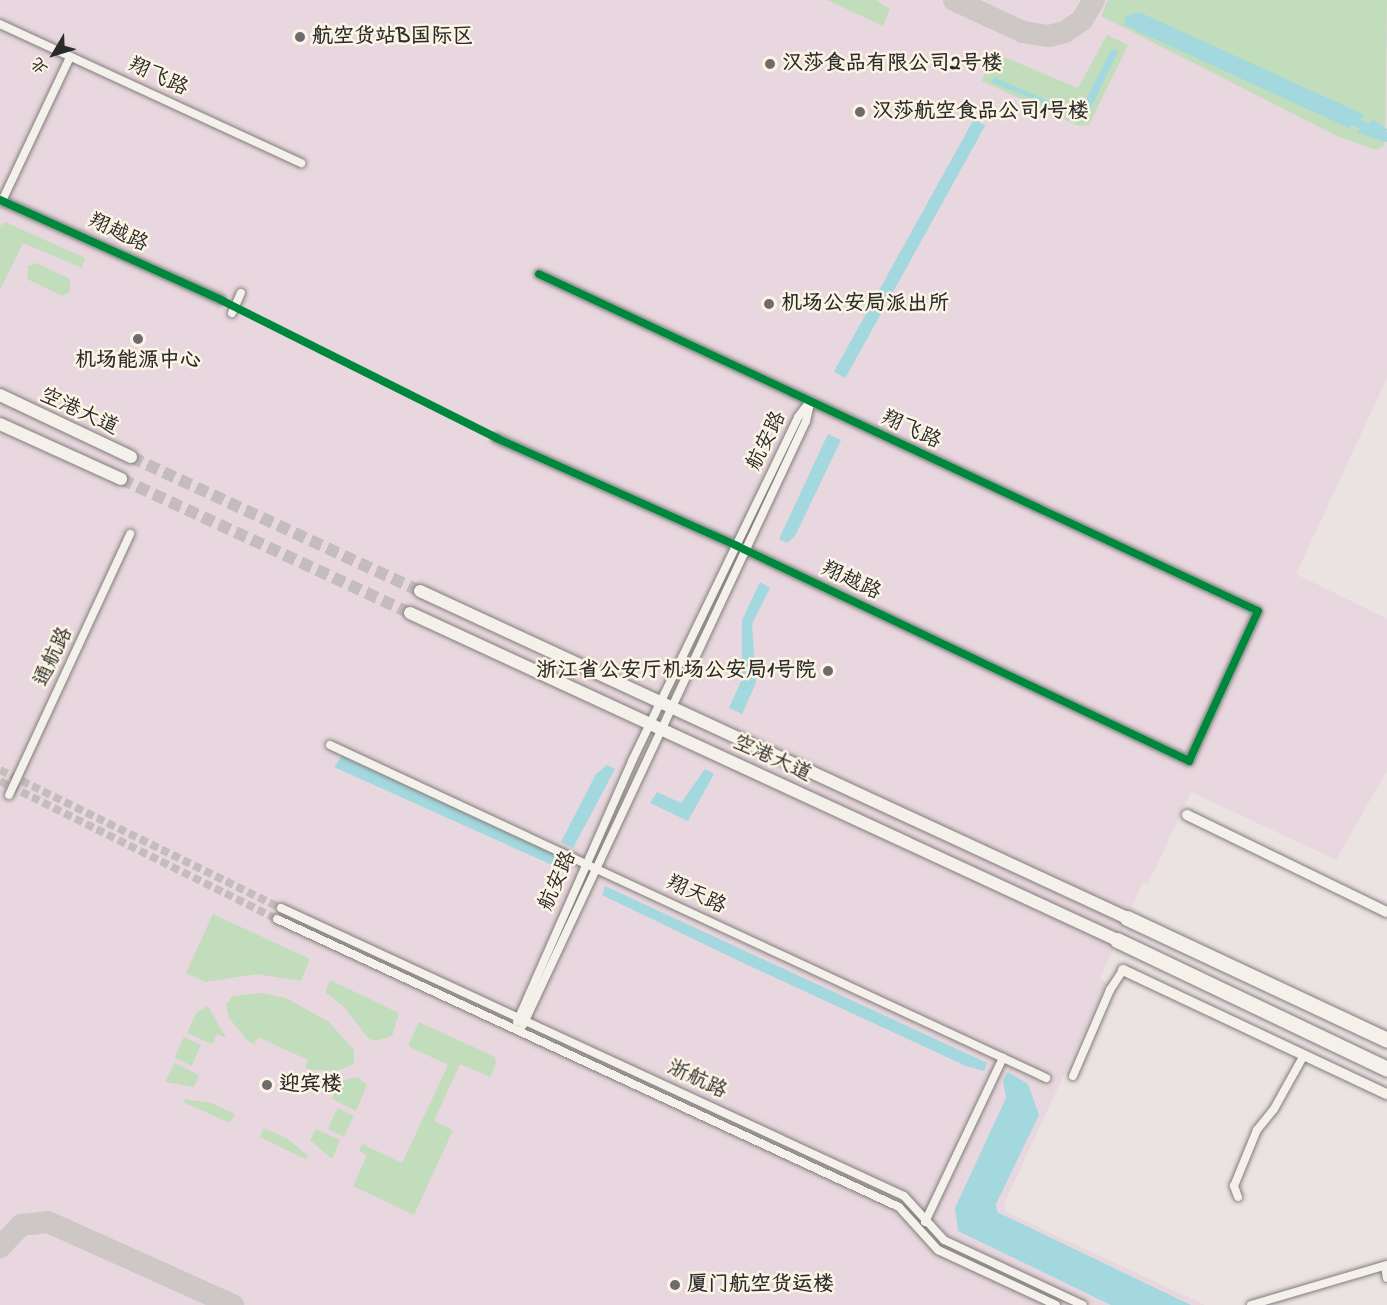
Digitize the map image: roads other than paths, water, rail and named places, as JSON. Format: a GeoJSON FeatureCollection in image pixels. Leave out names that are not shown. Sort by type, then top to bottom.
{"type":"FeatureCollection","features":[{"type":"Feature","properties":{"kind":"highway"},"geometry":{"type":"LineString","coordinates":[[1127,918],[1387,1040]]}},
{"type":"Feature","properties":{"kind":"highway"},"geometry":{"type":"LineString","coordinates":[[1118,940],[1387,1069]]}},
{"type":"Feature","properties":{"kind":"main road","name":"空港大道"},"geometry":{"type":"LineString","coordinates":[[4,398],[131,458]]}},
{"type":"Feature","properties":{"kind":"main road","name":"空港大道"},"geometry":{"type":"LineString","coordinates":[[0,424],[121,479]]}},
{"type":"Feature","properties":{"kind":"main road","name":"空港大道"},"geometry":{"type":"LineString","coordinates":[[420,591],[1127,918]]}},
{"type":"Feature","properties":{"kind":"main road","name":"空港大道"},"geometry":{"type":"LineString","coordinates":[[410,613],[1118,940]]}},
{"type":"Feature","properties":{"kind":"street","name":"翔飞路"},"geometry":{"type":"LineString","coordinates":[[0,24],[302,163]]}},
{"type":"Feature","properties":{"kind":"street"},"geometry":{"type":"LineString","coordinates":[[1,200],[70,57]]}},
{"type":"Feature","properties":{"kind":"street","name":"翔越路"},"geometry":{"type":"LineString","coordinates":[[1,200],[221,300]]}},
{"type":"Feature","properties":{"kind":"street","name":"翔飞路"},"geometry":{"type":"LineString","coordinates":[[539,274],[1258,611],[1189,761]]}},
{"type":"Feature","properties":{"kind":"street"},"geometry":{"type":"LineString","coordinates":[[232,313],[241,293]]}},
{"type":"Feature","properties":{"kind":"street","name":"航安路"},"geometry":{"type":"LineString","coordinates":[[517,1030],[516,1016],[586,864],[666,705],[798,417],[810,403]]}},
{"type":"Feature","properties":{"kind":"street","name":"航安路"},"geometry":{"type":"LineString","coordinates":[[666,705],[746,550],[806,421],[810,403]]}},
{"type":"Feature","properties":{"kind":"street","name":"翔越路"},"geometry":{"type":"LineString","coordinates":[[496,438],[746,550],[1189,761]]}},
{"type":"Feature","properties":{"kind":"street","name":"通航路"},"geometry":{"type":"LineString","coordinates":[[9,795],[130,534]]}},
{"type":"Feature","properties":{"kind":"street","name":"航安路"},"geometry":{"type":"LineString","coordinates":[[517,1030],[528,1022],[598,870],[656,726]]}},
{"type":"Feature","properties":{"kind":"street","name":"翔天路"},"geometry":{"type":"LineString","coordinates":[[330,745],[1046,1078]]}},
{"type":"Feature","properties":{"kind":"street"},"geometry":{"type":"LineString","coordinates":[[1187,815],[1387,912]]}},
{"type":"Feature","properties":{"kind":"street","name":"浙航路"},"geometry":{"type":"LineString","coordinates":[[281,908],[904,1196],[927,1218],[944,1240],[1083,1305]]}},
{"type":"Feature","properties":{"kind":"street","name":"浙航路"},"geometry":{"type":"LineString","coordinates":[[277,919],[899,1207],[938,1250],[1056,1305]]}},
{"type":"Feature","properties":{"kind":"street"},"geometry":{"type":"LineString","coordinates":[[1073,1076],[1110,990],[1123,970],[1387,1094]]}},
{"type":"Feature","properties":{"kind":"street"},"geometry":{"type":"LineString","coordinates":[[1238,1197],[1234,1186],[1236,1178],[1257,1130],[1274,1109],[1304,1055]]}},
{"type":"Feature","properties":{"kind":"street"},"geometry":{"type":"LineString","coordinates":[[921,1230],[1003,1058]]}},
{"type":"Feature","properties":{"kind":"street"},"geometry":{"type":"LineString","coordinates":[[1251,1305],[1386,1265],[1387,1278]]}},
{"type":"Feature","properties":{"kind":"water"},"geometry":{"type":"Polygon","coordinates":[[[1139,12],[1365,115],[1349,128],[1124,25],[1125,17],[1139,12]]]}},
{"type":"Feature","properties":{"kind":"water"},"geometry":{"type":"Polygon","coordinates":[[[1112,49],[1118,51],[1089,112],[1081,119],[991,82],[994,77],[1078,114],[1112,49]]]}},
{"type":"Feature","properties":{"kind":"water"},"geometry":{"type":"Polygon","coordinates":[[[974,119],[985,125],[845,378],[834,372],[974,119]]]}},
{"type":"Feature","properties":{"kind":"water"},"geometry":{"type":"Polygon","coordinates":[[[1373,120],[1387,129],[1384,142],[1356,132],[1373,120]]]}},
{"type":"Feature","properties":{"kind":"water"},"geometry":{"type":"Polygon","coordinates":[[[828,434],[841,440],[795,536],[787,543],[779,539],[828,434]]]}},
{"type":"Feature","properties":{"kind":"water"},"geometry":{"type":"Polygon","coordinates":[[[760,582],[770,588],[752,624],[756,683],[742,714],[729,708],[742,679],[742,620],[760,582]]]}},
{"type":"Feature","properties":{"kind":"water"},"geometry":{"type":"Polygon","coordinates":[[[342,756],[569,861],[570,873],[334,767],[342,756]]]}},
{"type":"Feature","properties":{"kind":"water"},"geometry":{"type":"Polygon","coordinates":[[[607,765],[615,769],[573,848],[561,842],[596,774],[607,765]]]}},
{"type":"Feature","properties":{"kind":"water"},"geometry":{"type":"Polygon","coordinates":[[[705,769],[714,774],[688,821],[650,803],[657,792],[681,803],[705,769]]]}},
{"type":"Feature","properties":{"kind":"water"},"geometry":{"type":"Polygon","coordinates":[[[605,886],[987,1063],[984,1071],[966,1066],[602,895],[605,886]]]}},
{"type":"Feature","properties":{"kind":"water"},"geometry":{"type":"Polygon","coordinates":[[[1008,1072],[1028,1084],[1039,1115],[996,1204],[997,1212],[1191,1305],[1111,1305],[958,1231],[955,1208],[1006,1098],[1003,1080],[1008,1072]]]}},
{"type":"Feature","properties":{"kind":"waterway"},"geometry":{"type":"LineString","coordinates":[[1346,117],[1387,137]]}},
{"type":"Feature","properties":{"kind":"tunnel"},"geometry":{"type":"LineString","coordinates":[[221,300],[496,438]]}},
{"type":"Feature","properties":{"kind":"tunnel"},"geometry":{"type":"LineString","coordinates":[[131,457],[420,591]]}},
{"type":"Feature","properties":{"kind":"tunnel"},"geometry":{"type":"LineString","coordinates":[[121,479],[410,613]]}},
{"type":"Feature","properties":{"kind":"tunnel"},"geometry":{"type":"LineString","coordinates":[[0,770],[281,908]]}},
{"type":"Feature","properties":{"kind":"tunnel"},"geometry":{"type":"LineString","coordinates":[[0,781],[277,919]]}},
{"type":"Feature","properties":{"kind":"place","name":"航空货站B国际区"},"geometry":{"type":"Point","coordinates":[300,37]}},
{"type":"Feature","properties":{"kind":"place","name":"汉莎食品有限公司2号楼"},"geometry":{"type":"Point","coordinates":[770,64]}},
{"type":"Feature","properties":{"kind":"place","name":"汉莎航空食品公司1号楼"},"geometry":{"type":"Point","coordinates":[860,112]}},
{"type":"Feature","properties":{"kind":"place","name":"机场公安局派出所"},"geometry":{"type":"Point","coordinates":[769,304]}},
{"type":"Feature","properties":{"kind":"place","name":"机场能源中心"},"geometry":{"type":"Point","coordinates":[138,339]}},
{"type":"Feature","properties":{"kind":"place","name":"浙江省公安厅机场公安局1号院"},"geometry":{"type":"Point","coordinates":[828,671]}},
{"type":"Feature","properties":{"kind":"place","name":"迎宾楼"},"geometry":{"type":"Point","coordinates":[267,1085]}},
{"type":"Feature","properties":{"kind":"place","name":"厦门航空货运楼"},"geometry":{"type":"Point","coordinates":[675,1285]}}]}
